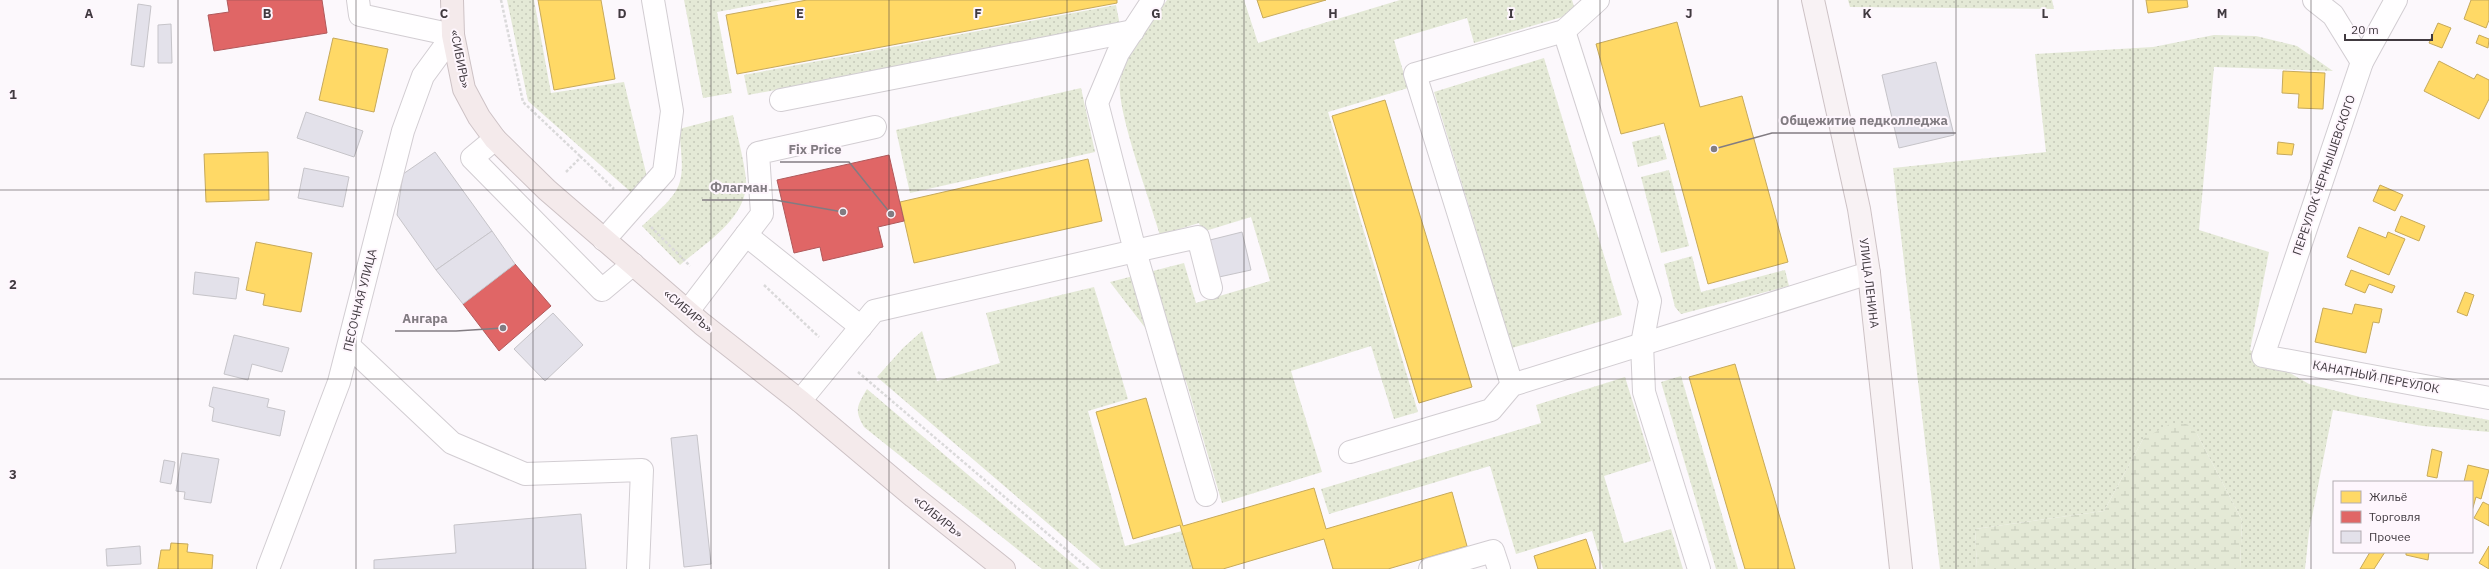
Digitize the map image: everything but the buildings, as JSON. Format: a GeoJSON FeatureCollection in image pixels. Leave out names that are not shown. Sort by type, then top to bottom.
{"type":"FeatureCollection","features":[{"type":"Feature","properties":{"kind":"highway","name":"«СИБИРЬ»"},"geometry":{"type":"LineString","coordinates":[[452,0],[453,35],[464,89],[479,117],[495,139],[547,190],[688,311],[1004,569]]}},
{"type":"Feature","properties":{"kind":"main road","name":"УЛИЦА ЛЕНИНА"},"geometry":{"type":"LineString","coordinates":[[1813,0],[1859,209],[1869,273],[1901,569]]}},
{"type":"Feature","properties":{"kind":"street"},"geometry":{"type":"LineString","coordinates":[[358,0],[360,15],[453,35]]}},
{"type":"Feature","properties":{"kind":"street"},"geometry":{"type":"LineString","coordinates":[[604,240],[664,172],[670,140],[672,112],[653,0]]}},
{"type":"Feature","properties":{"kind":"street"},"geometry":{"type":"LineString","coordinates":[[1153,0],[1118,54],[1097,103],[1135,251],[1206,495]]}},
{"type":"Feature","properties":{"kind":"street"},"geometry":{"type":"LineString","coordinates":[[1512,385],[1415,74],[1564,31],[1598,0]]}},
{"type":"Feature","properties":{"kind":"street"},"geometry":{"type":"LineString","coordinates":[[2314,0],[2334,15],[2362,62]]}},
{"type":"Feature","properties":{"kind":"street","name":"ПЕРЕУЛОК ЧЕРНЫШЕВСКОГО"},"geometry":{"type":"LineString","coordinates":[[2263,356],[2362,62],[2396,0]]}},
{"type":"Feature","properties":{"kind":"street"},"geometry":{"type":"LineString","coordinates":[[781,100],[1133,31]]}},
{"type":"Feature","properties":{"kind":"street"},"geometry":{"type":"LineString","coordinates":[[1564,31],[1650,302],[1642,344],[1644,392],[1699,569]]}},
{"type":"Feature","properties":{"kind":"street","name":"ПЕСОЧНАЯ УЛИЦА"},"geometry":{"type":"LineString","coordinates":[[268,569],[339,382],[403,130],[423,76],[453,35]]}},
{"type":"Feature","properties":{"kind":"street"},"geometry":{"type":"LineString","coordinates":[[688,311],[762,214],[758,153],[875,127]]}},
{"type":"Feature","properties":{"kind":"street"},"geometry":{"type":"LineString","coordinates":[[495,139],[472,158],[602,290],[633,264]]}},
{"type":"Feature","properties":{"kind":"street"},"geometry":{"type":"LineString","coordinates":[[746,235],[861,327]]}},
{"type":"Feature","properties":{"kind":"street"},"geometry":{"type":"LineString","coordinates":[[800,401],[874,311],[1198,237],[1212,288]]}},
{"type":"Feature","properties":{"kind":"street"},"geometry":{"type":"LineString","coordinates":[[1350,452],[1491,410],[1512,385],[1869,273]]}},
{"type":"Feature","properties":{"kind":"street"},"geometry":{"type":"LineString","coordinates":[[349,346],[452,443],[525,474],[642,470],[638,569]]}},
{"type":"Feature","properties":{"kind":"street","name":"КАНАТНЫЙ ПЕРЕУЛОК"},"geometry":{"type":"LineString","coordinates":[[2263,356],[2489,398]]}},
{"type":"Feature","properties":{"kind":"street"},"geometry":{"type":"LineString","coordinates":[[1430,569],[1493,551],[1499,569]]}},
{"type":"Feature","properties":{"kind":"path"},"geometry":{"type":"LineString","coordinates":[[501,0],[523,102],[633,208],[692,268]]}},
{"type":"Feature","properties":{"kind":"path"},"geometry":{"type":"LineString","coordinates":[[547,190],[581,157]]}},
{"type":"Feature","properties":{"kind":"path"},"geometry":{"type":"LineString","coordinates":[[731,254],[838,355],[1089,569]]}},
{"type":"Feature","properties":{"kind":"green space"},"geometry":{"type":"Polygon","coordinates":[[[507,0],[534,0],[551,93],[624,82],[648,181],[633,194],[528,101],[507,0]]]}},
{"type":"Feature","properties":{"kind":"green space"},"geometry":{"type":"Polygon","coordinates":[[[684,0],[781,0],[717,12],[732,93],[703,98],[684,0]]]}},
{"type":"Feature","properties":{"kind":"green space"},"geometry":{"type":"Polygon","coordinates":[[[1167,0],[1244,0],[1258,43],[1400,0],[1572,0],[1576,13],[1474,43],[1467,18],[1394,40],[1408,88],[1328,112],[1418,412],[1394,419],[1371,346],[1291,371],[1322,472],[1222,503],[1186,381],[1110,282],[1184,263],[1196,303],[1270,281],[1251,217],[1202,232],[1199,223],[1160,235],[1135,157],[1123,113],[1120,95],[1120,82],[1127,61],[1133,50],[1167,0]]]}},
{"type":"Feature","properties":{"kind":"green space"},"geometry":{"type":"Polygon","coordinates":[[[1848,0],[2052,0],[2054,9],[1850,7],[1848,0]]]}},
{"type":"Feature","properties":{"kind":"green space"},"geometry":{"type":"Polygon","coordinates":[[[1116,5],[1120,26],[748,95],[744,75],[1116,5]]]}},
{"type":"Feature","properties":{"kind":"green space"},"geometry":{"type":"Polygon","coordinates":[[[2214,35],[2256,36],[2297,46],[2333,71],[2214,67],[2199,230],[2269,252],[2250,350],[2309,384],[2360,397],[2489,420],[2489,432],[2423,426],[2333,410],[2309,532],[2305,569],[2240,569],[2242,520],[2197,434],[2143,439],[2104,511],[1975,529],[1977,569],[1940,569],[1893,168],[2046,152],[2035,54],[2153,47],[2214,35]]]}},
{"type":"Feature","properties":{"kind":"green space"},"geometry":{"type":"Polygon","coordinates":[[[1544,58],[1622,315],[1512,348],[1434,92],[1544,58]]]}},
{"type":"Feature","properties":{"kind":"green space"},"geometry":{"type":"Polygon","coordinates":[[[1081,88],[1095,152],[910,193],[896,130],[1081,88]]]}},
{"type":"Feature","properties":{"kind":"green space"},"geometry":{"type":"Polygon","coordinates":[[[733,115],[746,181],[743,199],[738,211],[730,221],[680,265],[642,226],[667,203],[679,185],[682,163],[679,129],[733,115]]]}},
{"type":"Feature","properties":{"kind":"green space"},"geometry":{"type":"Polygon","coordinates":[[[1660,135],[1667,159],[1638,167],[1632,142],[1660,135]]]}},
{"type":"Feature","properties":{"kind":"green space"},"geometry":{"type":"Polygon","coordinates":[[[1669,170],[1689,246],[1661,253],[1641,177],[1669,170]]]}},
{"type":"Feature","properties":{"kind":"green space"},"geometry":{"type":"Polygon","coordinates":[[[1692,256],[1701,292],[1785,270],[1789,286],[1681,314],[1675,307],[1664,264],[1692,256]]]}},
{"type":"Feature","properties":{"kind":"green space"},"geometry":{"type":"Polygon","coordinates":[[[1094,287],[1128,399],[1088,411],[1125,546],[1186,530],[1198,569],[1101,569],[877,377],[903,348],[922,331],[937,381],[1000,363],[986,313],[1094,287]]]}},
{"type":"Feature","properties":{"kind":"green space"},"geometry":{"type":"Polygon","coordinates":[[[1681,376],[1738,569],[1716,569],[1661,382],[1681,376]]]}},
{"type":"Feature","properties":{"kind":"green space"},"geometry":{"type":"Polygon","coordinates":[[[1625,377],[1651,461],[1604,476],[1624,543],[1671,529],[1683,569],[1603,569],[1592,531],[1516,554],[1490,466],[1329,514],[1321,489],[1541,423],[1536,405],[1625,377]]]}},
{"type":"Feature","properties":{"kind":"green space"},"geometry":{"type":"Polygon","coordinates":[[[867,389],[1079,569],[1042,569],[864,427],[859,416],[858,408],[867,389]]]}},
{"type":"Feature","properties":{"kind":"green space"},"geometry":{"type":"Polygon","coordinates":[[[2170,424],[2187,424],[2197,434],[2242,520],[2240,569],[1977,569],[1975,529],[2104,511],[2143,439],[2170,424]]]}},
{"type":"Feature","properties":{"kind":"place","name":"Общежитие педколледжа"},"geometry":{"type":"Point","coordinates":[1714,149]}},
{"type":"Feature","properties":{"kind":"place","name":"Флагман"},"geometry":{"type":"Point","coordinates":[843,212]}},
{"type":"Feature","properties":{"kind":"place","name":"Fix Price"},"geometry":{"type":"Point","coordinates":[891,214]}},
{"type":"Feature","properties":{"kind":"place","name":"Ангара"},"geometry":{"type":"Point","coordinates":[503,328]}}]}
